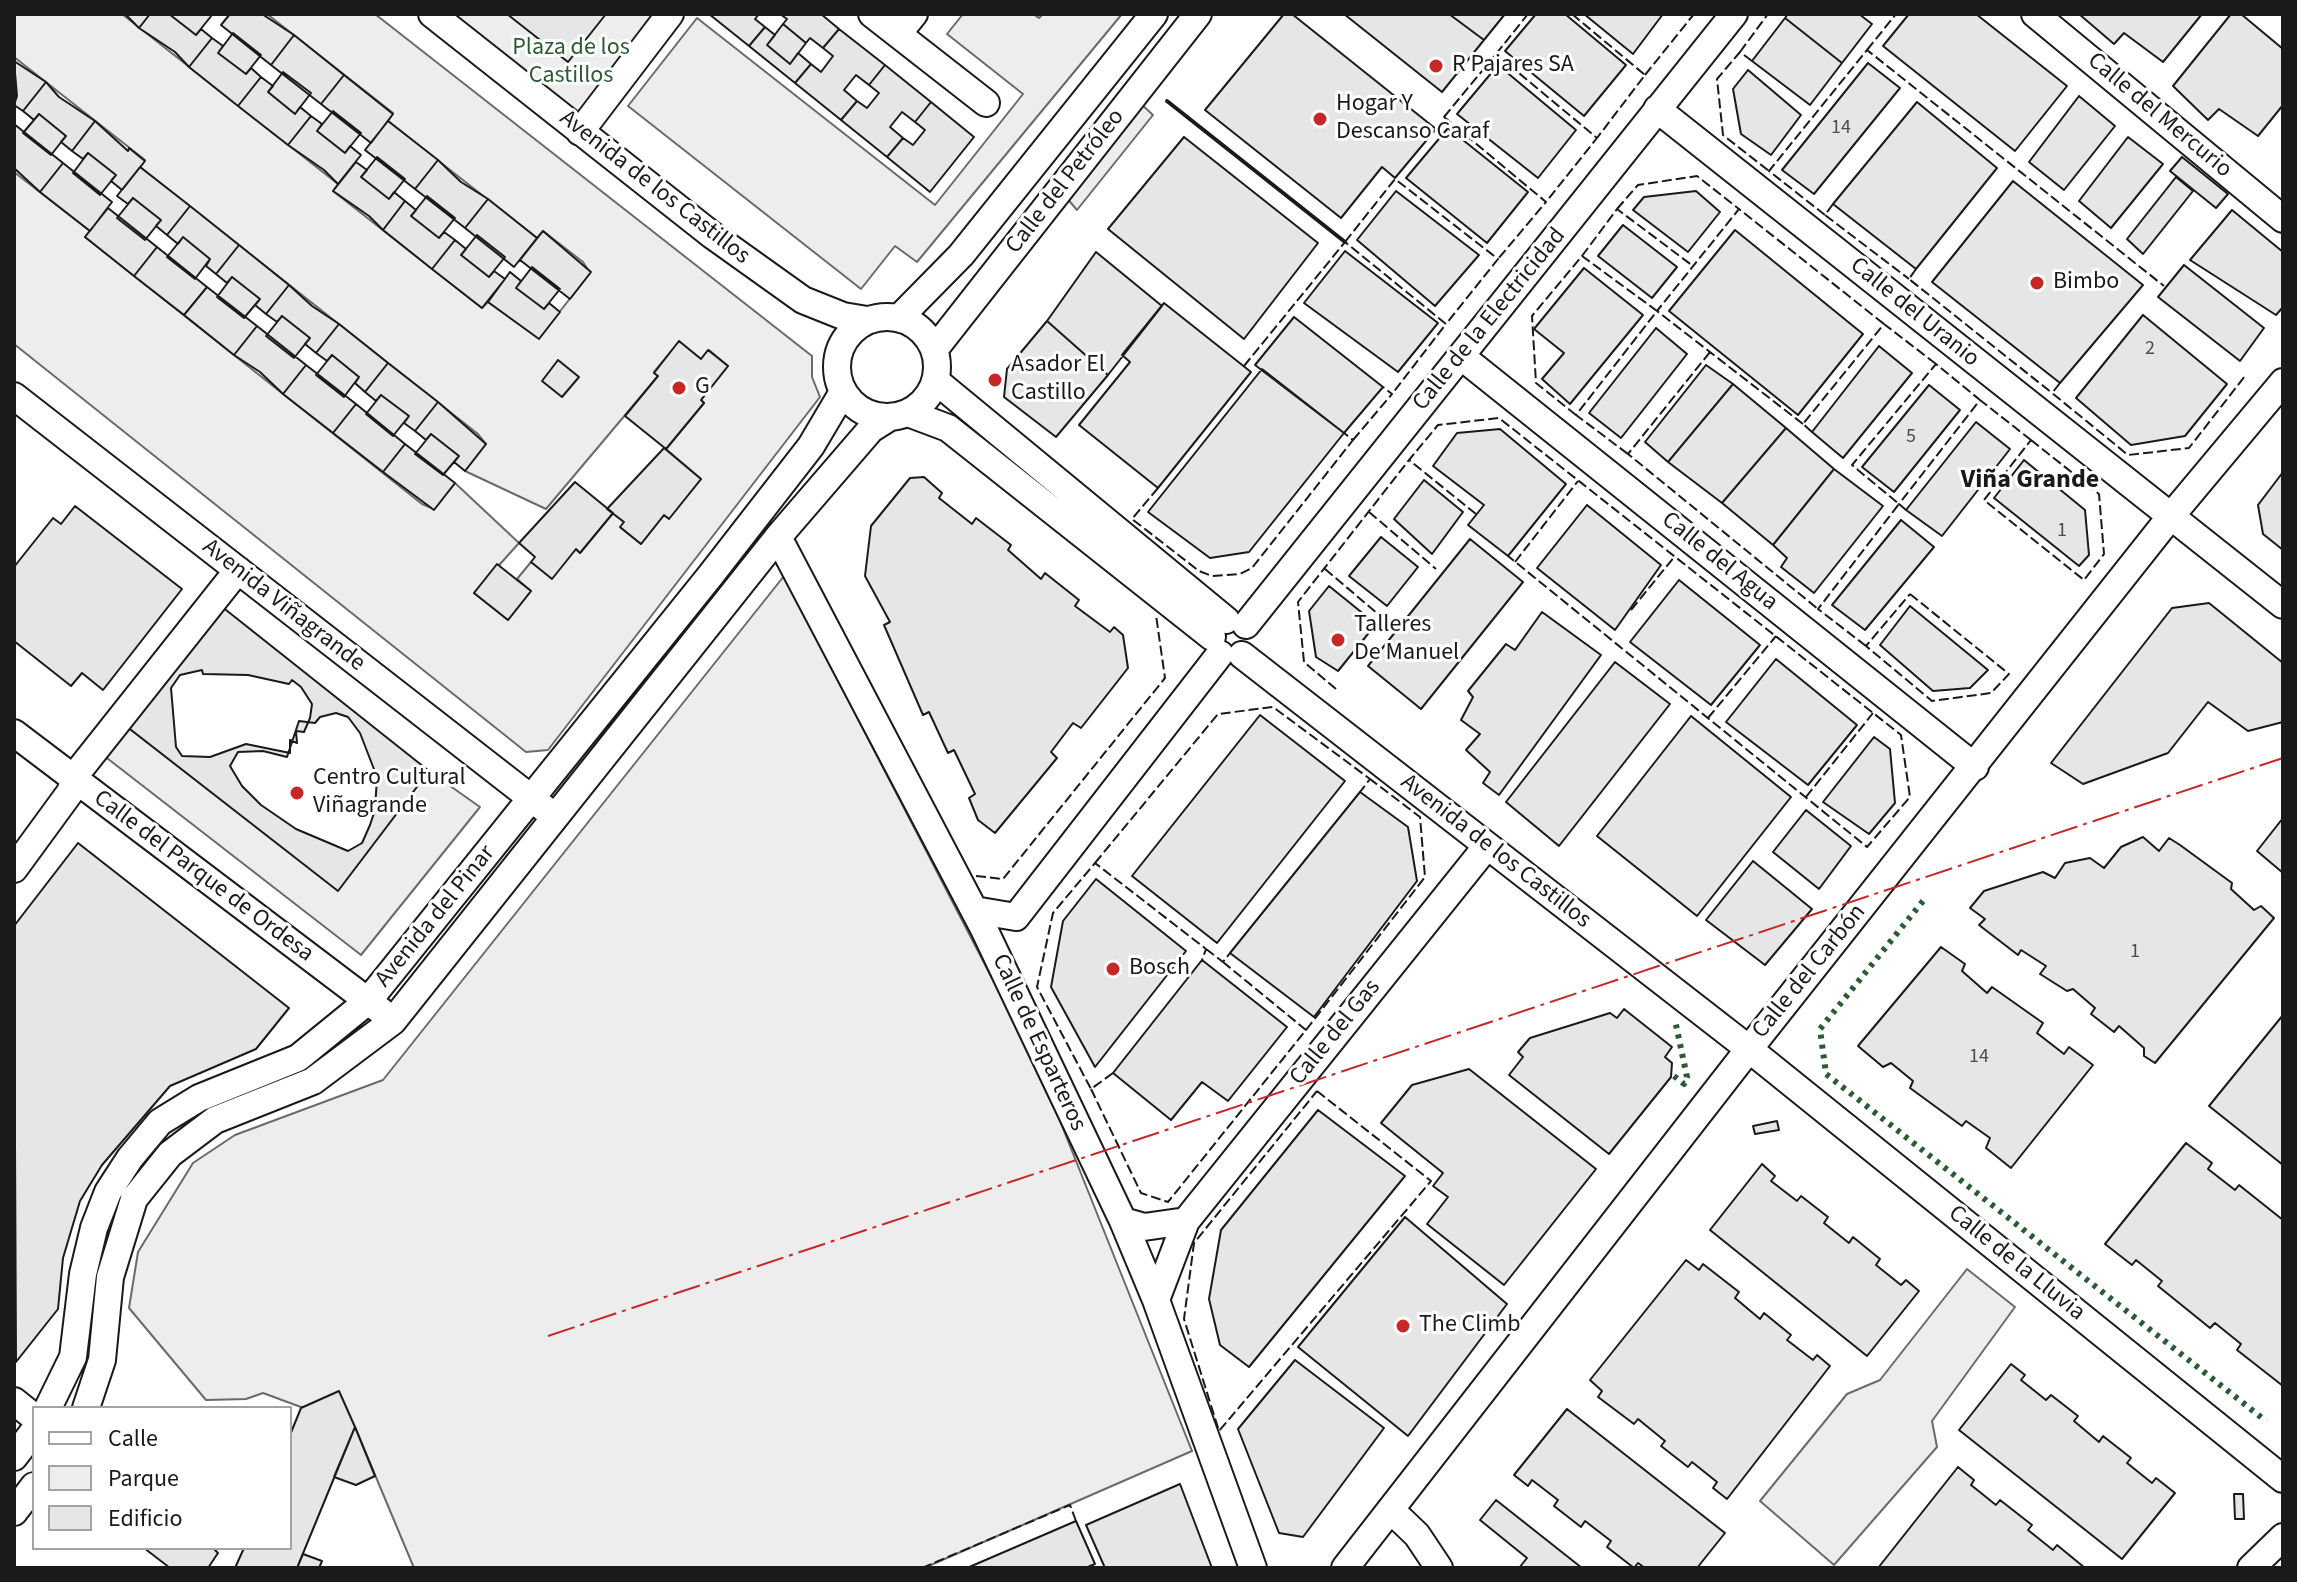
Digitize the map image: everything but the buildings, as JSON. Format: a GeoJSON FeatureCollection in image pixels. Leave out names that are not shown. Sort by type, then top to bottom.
{"type":"FeatureCollection","features":[{"type":"Feature","properties":{"kind":"street","name":"Avenida de los Castillos"},"geometry":{"type":"LineString","coordinates":[[432,14],[580,132],[803,300],[843,316],[867,320]]}},
{"type":"Feature","properties":{"kind":"street"},"geometry":{"type":"LineString","coordinates":[[580,132],[670,14]]}},
{"type":"Feature","properties":{"kind":"street"},"geometry":{"type":"LineString","coordinates":[[872,14],[906,24],[986,103]]}},
{"type":"Feature","properties":{"kind":"street","name":"Calle del Petróleo"},"geometry":{"type":"LineString","coordinates":[[899,318],[961,255],[1154,14]]}},
{"type":"Feature","properties":{"kind":"street","name":"Calle del Petróleo"},"geometry":{"type":"LineString","coordinates":[[934,350],[1198,14]]}},
{"type":"Feature","properties":{"kind":"street","name":"Calle de la Electricidad"},"geometry":{"type":"LineString","coordinates":[[1003,969],[1016,917],[1229,638],[1462,357],[1734,14]]}},
{"type":"Feature","properties":{"kind":"street","name":"Calle del Mercurio"},"geometry":{"type":"LineString","coordinates":[[2035,14],[2283,219]]}},
{"type":"Feature","properties":{"kind":"street","name":"Calle del Uranio"},"geometry":{"type":"LineString","coordinates":[[1657,109],[2283,605]]}},
{"type":"Feature","properties":{"kind":"street","name":"Avenida de los Castillos"},"geometry":{"type":"LineString","coordinates":[[803,300],[836,359]]}},
{"type":"Feature","properties":{"kind":"street"},"geometry":{"type":"LineString","coordinates":[[899,318],[926,336],[934,350],[936,381],[925,400],[899,415],[863,411],[843,392],[837,376],[836,359],[853,329],[867,320],[899,318]]}},
{"type":"Feature","properties":{"kind":"street","name":"Calle del Agua"},"geometry":{"type":"LineString","coordinates":[[1462,357],[1975,767]]}},
{"type":"Feature","properties":{"kind":"street","name":"Avenida de los Castillos"},"geometry":{"type":"LineString","coordinates":[[936,381],[1229,638]]}},
{"type":"Feature","properties":{"kind":"street","name":"Calle del Carbón"},"geometry":{"type":"LineString","coordinates":[[1345,1568],[1749,1049],[2171,516],[2283,382]]}},
{"type":"Feature","properties":{"kind":"street","name":"Avenida del Pinar"},"geometry":{"type":"LineString","coordinates":[[87,1406],[102,1360],[110,1277],[134,1199],[170,1154],[215,1120],[313,1081],[393,1021],[543,808],[811,446],[843,392]]}},
{"type":"Feature","properties":{"kind":"street","name":"Avenida Viñagrande"},"geometry":{"type":"LineString","coordinates":[[14,396],[543,808]]}},
{"type":"Feature","properties":{"kind":"street","name":"Avenida de los Castillos"},"geometry":{"type":"LineString","coordinates":[[899,415],[948,428],[1229,638],[1487,846],[1749,1049]]}},
{"type":"Feature","properties":{"kind":"street","name":"Avenida del Pinar"},"geometry":{"type":"LineString","coordinates":[[49,1406],[73,1357],[83,1274],[94,1228],[108,1192],[130,1158],[160,1122],[199,1098],[298,1058],[368,1001],[543,808],[871,429],[899,415]]}},
{"type":"Feature","properties":{"kind":"street","name":"Calle de Esparteros"},"geometry":{"type":"LineString","coordinates":[[778,537],[979,919],[1123,1221],[1156,1300],[1253,1568]]}},
{"type":"Feature","properties":{"kind":"street"},"geometry":{"type":"LineString","coordinates":[[14,869],[65,800],[73,778],[238,570]]}},
{"type":"Feature","properties":{"kind":"street","name":"Calle del Parque de Ordesa"},"geometry":{"type":"LineString","coordinates":[[14,733],[393,1021]]}},
{"type":"Feature","properties":{"kind":"street","name":"Calle del Gas"},"geometry":{"type":"LineString","coordinates":[[1156,1300],[1186,1221],[1487,846]]}},
{"type":"Feature","properties":{"kind":"street"},"geometry":{"type":"LineString","coordinates":[[979,919],[1016,917]]}},
{"type":"Feature","properties":{"kind":"street","name":"Calle de la Lluvia"},"geometry":{"type":"LineString","coordinates":[[1749,1049],[2283,1479]]}},
{"type":"Feature","properties":{"kind":"street"},"geometry":{"type":"LineString","coordinates":[[1123,1221],[1144,1227],[1186,1221]]}},
{"type":"Feature","properties":{"kind":"street"},"geometry":{"type":"LineString","coordinates":[[14,1401],[32,1415]]}},
{"type":"Feature","properties":{"kind":"street"},"geometry":{"type":"LineString","coordinates":[[14,1457],[32,1434]]}},
{"type":"Feature","properties":{"kind":"street"},"geometry":{"type":"LineString","coordinates":[[14,1512],[32,1489]]}},
{"type":"Feature","properties":{"kind":"street"},"geometry":{"type":"LineString","coordinates":[[1392,1511],[1417,1535],[1439,1568]]}},
{"type":"Feature","properties":{"kind":"street"},"geometry":{"type":"LineString","coordinates":[[2251,1568],[2283,1537]]}},
{"type":"Feature","properties":{"kind":"green space"},"geometry":{"type":"Polygon","coordinates":[[[14,14],[122,14],[338,184],[333,191],[482,308],[488,302],[539,338],[590,273],[583,262],[543,231],[537,238],[422,148],[388,121],[393,113],[267,14],[375,14],[812,356],[812,377],[820,397],[548,750],[526,752],[14,344],[14,172],[90,231],[85,237],[422,504],[434,509],[455,483],[519,543],[474,593],[508,620],[531,591],[517,579],[531,562],[576,549],[580,553],[613,513],[624,522],[621,528],[641,544],[664,515],[669,518],[701,479],[666,449],[704,403],[701,400],[728,366],[709,350],[701,359],[679,342],[654,372],[658,376],[546,509],[465,471],[486,444],[478,434],[140,167],[145,160],[14,57],[14,14]]]}},
{"type":"Feature","properties":{"kind":"green space","name":"Plaza de los Castillos"},"geometry":{"type":"Polygon","coordinates":[[[432,14],[670,14],[580,132],[432,14]]]}},
{"type":"Feature","properties":{"kind":"green space"},"geometry":{"type":"Polygon","coordinates":[[[963,14],[1033,14],[1039,18],[1043,14],[1122,14],[917,262],[895,246],[861,289],[628,106],[697,18],[935,205],[1023,94],[947,34],[963,14]]]}},
{"type":"Feature","properties":{"kind":"green space"},"geometry":{"type":"Polygon","coordinates":[[[1140,103],[1153,115],[1077,210],[1065,196],[1140,103]]]}},
{"type":"Feature","properties":{"kind":"green space"},"geometry":{"type":"Polygon","coordinates":[[[784,576],[1040,1071],[1192,1451],[924,1568],[414,1568],[355,1427],[263,1393],[246,1399],[206,1400],[129,1308],[138,1252],[193,1163],[235,1135],[383,1080],[784,576]]]}},
{"type":"Feature","properties":{"kind":"green space"},"geometry":{"type":"Polygon","coordinates":[[[126,726],[338,890],[429,771],[480,807],[361,955],[103,755],[126,726]]]}},
{"type":"Feature","properties":{"kind":"green space"},"geometry":{"type":"Polygon","coordinates":[[[1967,1269],[2015,1307],[1932,1421],[1937,1447],[1834,1565],[1760,1501],[1847,1394],[1880,1380],[1967,1269]]]}},
{"type":"Feature","properties":{"kind":"hedge"},"geometry":{"type":"LineString","coordinates":[[1923,901],[1820,1029],[1826,1074],[2266,1421]]}},
{"type":"Feature","properties":{"kind":"hedge"},"geometry":{"type":"LineString","coordinates":[[1674,1076],[1684,1084],[1687,1077],[1675,1020]]}},
{"type":"Feature","properties":{"kind":"fence"},"geometry":{"type":"LineString","coordinates":[[1496,54],[1528,14]]}},
{"type":"Feature","properties":{"kind":"fence"},"geometry":{"type":"LineString","coordinates":[[1572,14],[1645,75],[1597,138]]}},
{"type":"Feature","properties":{"kind":"fence"},"geometry":{"type":"LineString","coordinates":[[1645,75],[1694,14]]}},
{"type":"Feature","properties":{"kind":"fence"},"geometry":{"type":"LineString","coordinates":[[1740,52],[1768,14]]}},
{"type":"Feature","properties":{"kind":"fence"},"geometry":{"type":"LineString","coordinates":[[1867,50],[1896,14]]}},
{"type":"Feature","properties":{"kind":"fence"},"geometry":{"type":"LineString","coordinates":[[1825,215],[1769,171],[1867,50],[2164,286]]}},
{"type":"Feature","properties":{"kind":"fence"},"geometry":{"type":"LineString","coordinates":[[1752,61],[1740,52],[1717,79],[1723,135],[1769,171]]}},
{"type":"Feature","properties":{"kind":"fence"},"geometry":{"type":"LineString","coordinates":[[1444,117],[1496,54],[1597,138],[1546,202]]}},
{"type":"Feature","properties":{"kind":"fence"},"geometry":{"type":"LineString","coordinates":[[1436,129],[1444,117],[1546,202],[1498,259]]}},
{"type":"Feature","properties":{"kind":"fence"},"geometry":{"type":"LineString","coordinates":[[1617,209],[1638,185],[1697,176],[1739,209]]}},
{"type":"Feature","properties":{"kind":"fence"},"geometry":{"type":"LineString","coordinates":[[1345,242],[1395,179],[1498,259],[1446,324]]}},
{"type":"Feature","properties":{"kind":"fence"},"geometry":{"type":"LineString","coordinates":[[1833,204],[1825,215],[1909,279]]}},
{"type":"Feature","properties":{"kind":"fence"},"geometry":{"type":"LineString","coordinates":[[1582,256],[1617,209],[1693,266]]}},
{"type":"Feature","properties":{"kind":"fence"},"geometry":{"type":"LineString","coordinates":[[1803,424],[1657,311],[1739,209],[1884,324]]}},
{"type":"Feature","properties":{"kind":"fence"},"geometry":{"type":"LineString","coordinates":[[1244,366],[1345,242],[1446,324],[1392,394]]}},
{"type":"Feature","properties":{"kind":"fence"},"geometry":{"type":"LineString","coordinates":[[1576,415],[1536,383],[1532,316],[1582,256],[1657,311],[1576,415],[1628,454]]}},
{"type":"Feature","properties":{"kind":"fence"},"geometry":{"type":"LineString","coordinates":[[1916,269],[1909,279],[2052,393]]}},
{"type":"Feature","properties":{"kind":"fence"},"geometry":{"type":"LineString","coordinates":[[1812,432],[1803,424],[1884,324],[1936,364]]}},
{"type":"Feature","properties":{"kind":"fence"},"geometry":{"type":"LineString","coordinates":[[1710,352],[1628,454],[1818,609]]}},
{"type":"Feature","properties":{"kind":"fence"},"geometry":{"type":"LineString","coordinates":[[1866,646],[1818,609],[1899,504],[1852,465],[1936,364],[1980,400]]}},
{"type":"Feature","properties":{"kind":"fence"},"geometry":{"type":"LineString","coordinates":[[2060,383],[2052,393],[2128,455],[2189,448],[2245,376]]}},
{"type":"Feature","properties":{"kind":"fence"},"geometry":{"type":"LineString","coordinates":[[1353,440],[1392,394],[1383,387]]}},
{"type":"Feature","properties":{"kind":"fence"},"geometry":{"type":"LineString","coordinates":[[1906,510],[1899,504],[1980,400],[2031,440]]}},
{"type":"Feature","properties":{"kind":"fence"},"geometry":{"type":"LineString","coordinates":[[1476,514],[1409,460],[1438,425],[1499,418],[1901,735],[1910,797],[1867,847],[1508,556]]}},
{"type":"Feature","properties":{"kind":"fence"},"geometry":{"type":"LineString","coordinates":[[1158,488],[1132,519],[1199,571],[1212,576],[1240,574],[1252,568],[1353,440],[1344,433]]}},
{"type":"Feature","properties":{"kind":"fence"},"geometry":{"type":"LineString","coordinates":[[2031,440],[2099,494],[2104,554],[2084,580],[1984,500],[2031,440]]}},
{"type":"Feature","properties":{"kind":"fence"},"geometry":{"type":"LineString","coordinates":[[1336,689],[1304,662],[1298,602],[1409,460]]}},
{"type":"Feature","properties":{"kind":"fence"},"geometry":{"type":"LineString","coordinates":[[1515,562],[1578,481]]}},
{"type":"Feature","properties":{"kind":"fence"},"geometry":{"type":"LineString","coordinates":[[1369,512],[1436,569]]}},
{"type":"Feature","properties":{"kind":"fence"},"geometry":{"type":"LineString","coordinates":[[1631,610],[1675,556]]}},
{"type":"Feature","properties":{"kind":"fence"},"geometry":{"type":"LineString","coordinates":[[1325,569],[1391,625]]}},
{"type":"Feature","properties":{"kind":"fence"},"geometry":{"type":"LineString","coordinates":[[1910,594],[2009,674],[1991,693],[1932,701],[1866,646],[1910,594]]}},
{"type":"Feature","properties":{"kind":"fence"},"geometry":{"type":"LineString","coordinates":[[976,876],[1003,879],[1165,678],[1156,615]]}},
{"type":"Feature","properties":{"kind":"fence"},"geometry":{"type":"LineString","coordinates":[[1708,718],[1776,636]]}},
{"type":"Feature","properties":{"kind":"fence"},"geometry":{"type":"LineString","coordinates":[[1095,863],[1218,714],[1273,707],[1370,779],[1360,792]]}},
{"type":"Feature","properties":{"kind":"fence"},"geometry":{"type":"LineString","coordinates":[[1806,797],[1873,713]]}},
{"type":"Feature","properties":{"kind":"fence"},"geometry":{"type":"LineString","coordinates":[[1306,1030],[1425,877],[1420,817],[1370,779]]}},
{"type":"Feature","properties":{"kind":"fence"},"geometry":{"type":"LineString","coordinates":[[1113,1073],[1091,1089],[1037,987],[1053,913],[1095,863],[1206,949],[1202,960]]}},
{"type":"Feature","properties":{"kind":"fence"},"geometry":{"type":"LineString","coordinates":[[1206,949],[1223,962],[1230,953]]}},
{"type":"Feature","properties":{"kind":"fence"},"geometry":{"type":"LineString","coordinates":[[1091,1089],[1141,1193],[1168,1202],[1306,1030],[1223,962]]}},
{"type":"Feature","properties":{"kind":"fence"},"geometry":{"type":"LineString","coordinates":[[1317,1091],[1431,1181],[1219,1431],[1184,1319],[1194,1243],[1317,1091]]}},
{"type":"Feature","properties":{"kind":"fence"},"geometry":{"type":"LineString","coordinates":[[922,1568],[1070,1505],[1076,1521]]}},
{"type":"Feature","properties":{"kind":"wall"},"geometry":{"type":"LineString","coordinates":[[1167,101],[1345,242]]}},
{"type":"Feature","properties":{"kind":"power"},"geometry":{"type":"LineString","coordinates":[[548,1336],[2283,758]]}},
{"type":"Feature","properties":{"kind":"place","name":"R Pajares SA"},"geometry":{"type":"Point","coordinates":[1436,66]}},
{"type":"Feature","properties":{"kind":"place","name":"Hogar Y Descanso Caraf"},"geometry":{"type":"Point","coordinates":[1320,119]}},
{"type":"Feature","properties":{"kind":"place","name":"Bimbo"},"geometry":{"type":"Point","coordinates":[2037,283]}},
{"type":"Feature","properties":{"kind":"place","name":"Asador El Castillo"},"geometry":{"type":"Point","coordinates":[995,380]}},
{"type":"Feature","properties":{"kind":"place","name":"G"},"geometry":{"type":"Point","coordinates":[679,388]}},
{"type":"Feature","properties":{"kind":"place","name":"Talleres De Manuel"},"geometry":{"type":"Point","coordinates":[1338,640]}},
{"type":"Feature","properties":{"kind":"place","name":"Centro Cultural Viñagrande"},"geometry":{"type":"Point","coordinates":[297,793]}},
{"type":"Feature","properties":{"kind":"place","name":"Bosch"},"geometry":{"type":"Point","coordinates":[1113,969]}},
{"type":"Feature","properties":{"kind":"place","name":"The Climb"},"geometry":{"type":"Point","coordinates":[1403,1326]}},
{"type":"Feature","properties":{"kind":"district","name":"Viña Grande"},"geometry":{"type":"Point","coordinates":[2030,481]}}]}
